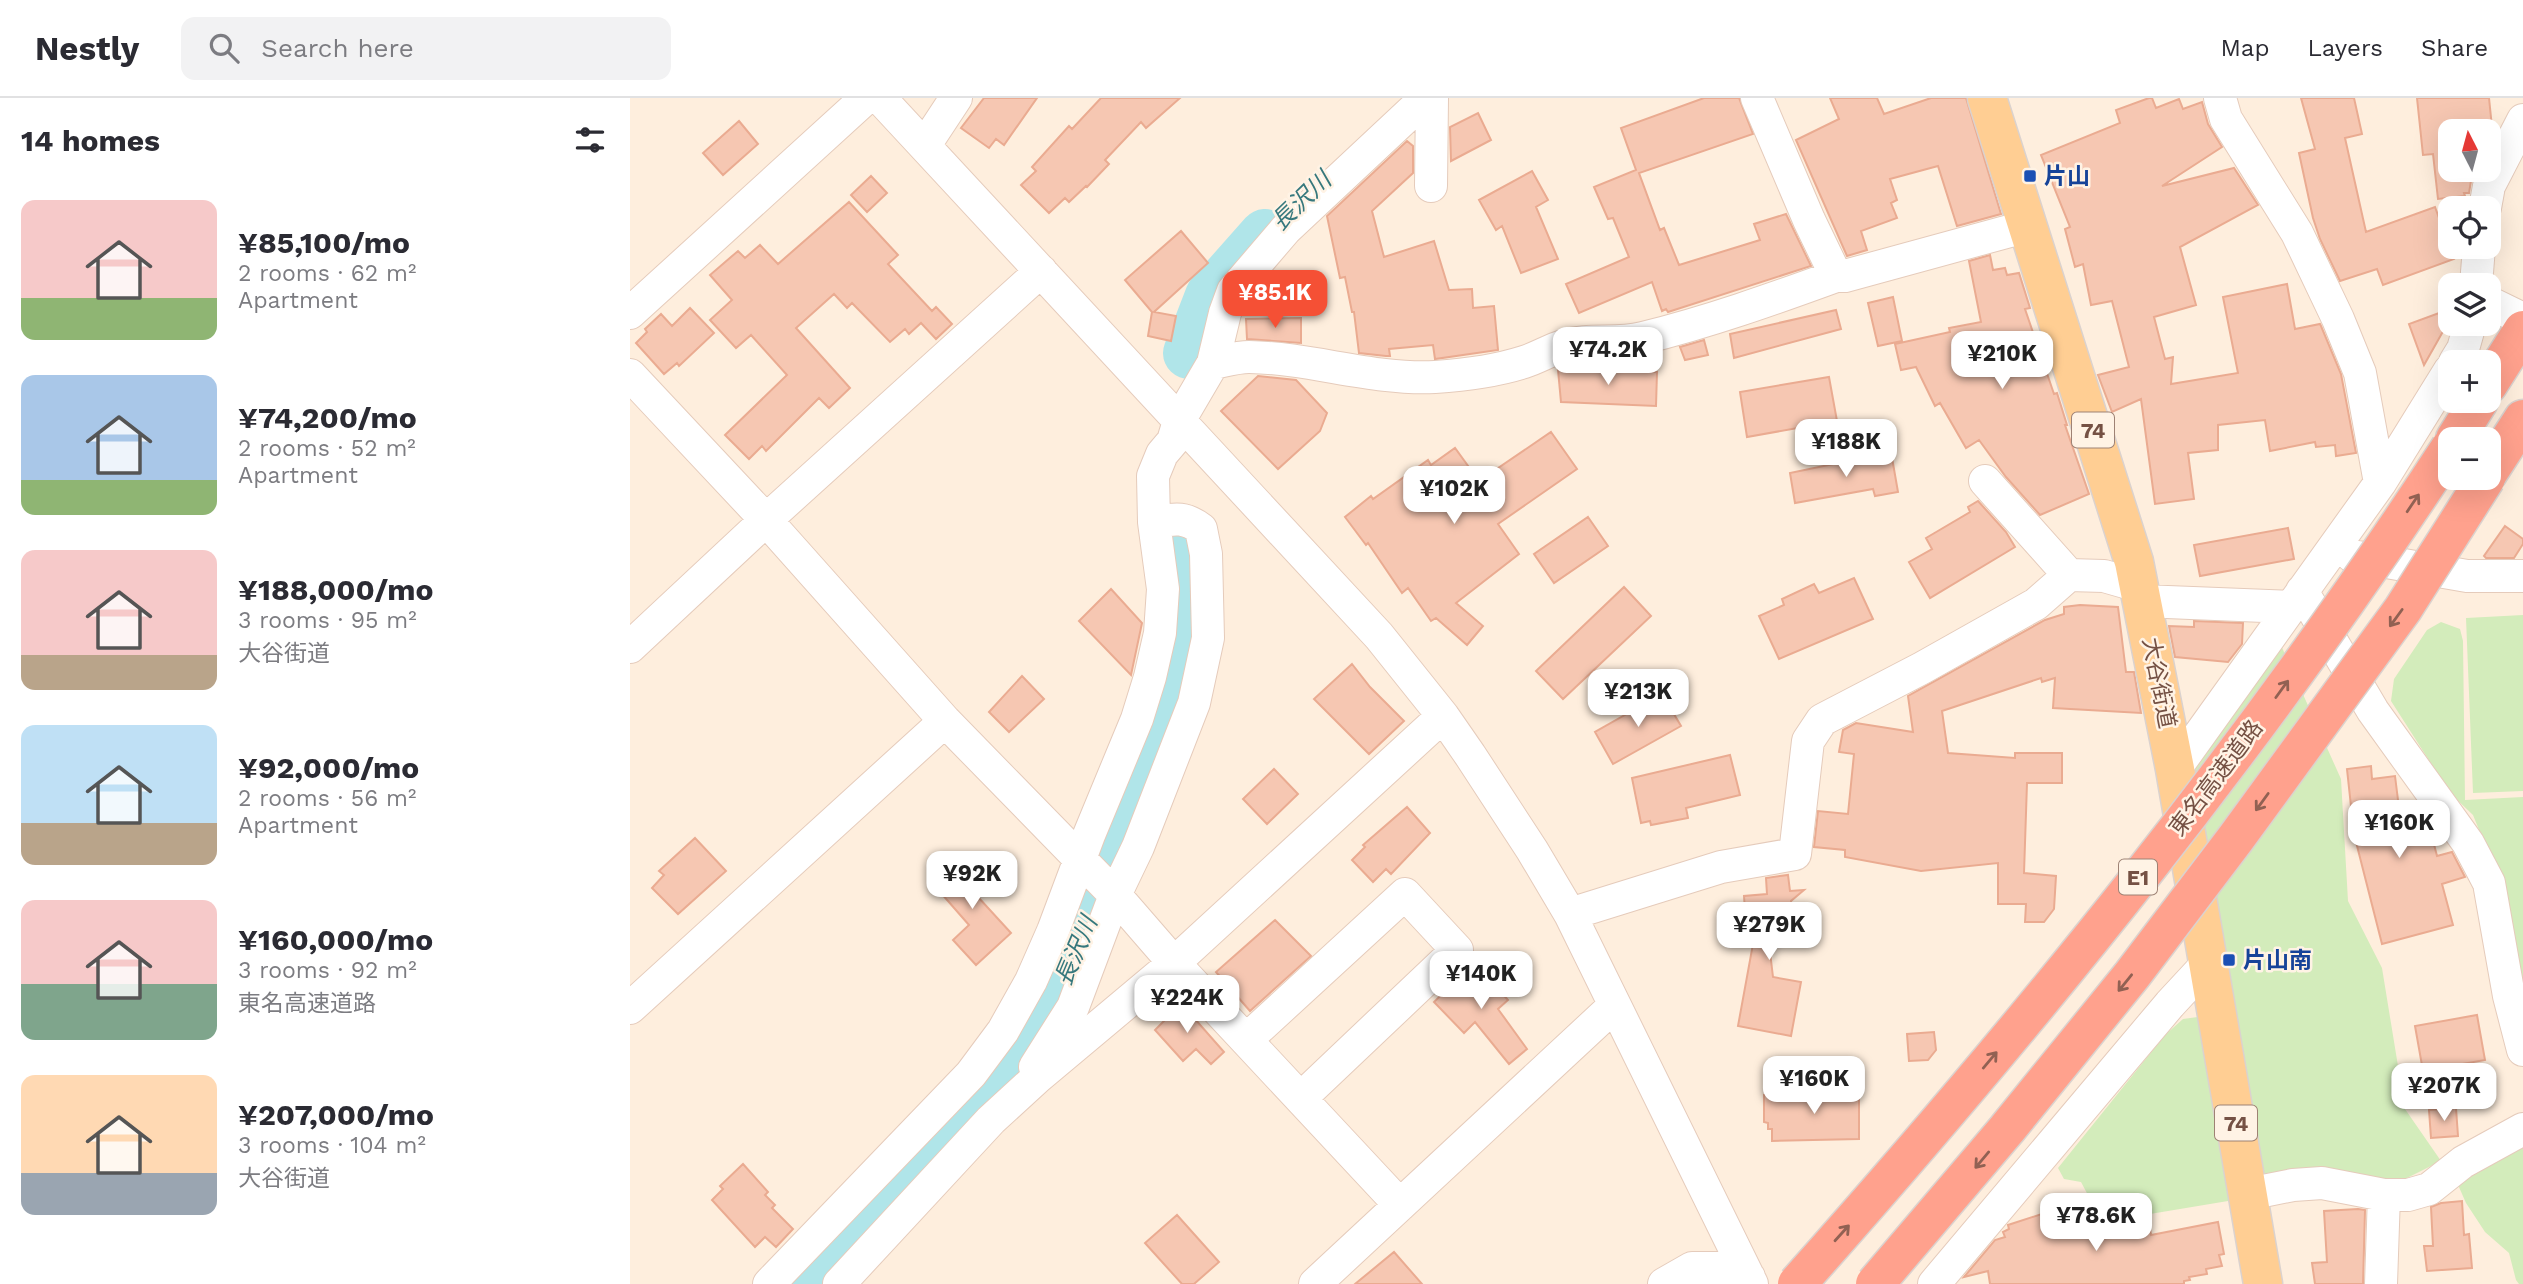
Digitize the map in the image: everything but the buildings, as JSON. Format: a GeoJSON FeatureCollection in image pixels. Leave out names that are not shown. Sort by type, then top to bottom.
{"type":"FeatureCollection","features":[{"type":"Feature","properties":{"kind":"highway"},"geometry":{"type":"LineString","coordinates":[[2501,365],[2523,330]]}},
{"type":"Feature","properties":{"kind":"highway","name":"E1"},"geometry":{"type":"LineString","coordinates":[[2501,454],[2523,419]]}},
{"type":"Feature","properties":{"kind":"highway","name":"東名高速道路"},"geometry":{"type":"LineString","coordinates":[[1797,1284],[1889,1181],[2031,1011],[2220,776],[2353,592],[2438,466]]}},
{"type":"Feature","properties":{"kind":"highway","name":"E1"},"geometry":{"type":"LineString","coordinates":[[1875,1284],[2007,1129],[2148,954],[2403,609],[2478,490]]}},
{"type":"Feature","properties":{"kind":"main road","name":"大谷街道"},"geometry":{"type":"LineString","coordinates":[[1987,98],[2115,500],[2141,594],[2175,769],[2263,1284]]}},
{"type":"Feature","properties":{"kind":"street"},"geometry":{"type":"LineString","coordinates":[[630,313],[866,98]]}},
{"type":"Feature","properties":{"kind":"street"},"geometry":{"type":"LineString","coordinates":[[880,98],[1379,636],[1443,716],[1496,794],[1570,914],[1751,1281]]}},
{"type":"Feature","properties":{"kind":"street"},"geometry":{"type":"LineString","coordinates":[[925,145],[956,98]]}},
{"type":"Feature","properties":{"kind":"street"},"geometry":{"type":"LineString","coordinates":[[769,1284],[971,1074],[1003,1031],[1042,956],[1137,719],[1158,644],[1163,589],[1154,522],[1153,476],[1162,454],[1173,441],[1179,421],[1213,363],[1233,291],[1286,229],[1426,98]]}},
{"type":"Feature","properties":{"kind":"street"},"geometry":{"type":"LineString","coordinates":[[1431,186],[1432,98]]}},
{"type":"Feature","properties":{"kind":"street"},"geometry":{"type":"LineString","coordinates":[[1756,98],[1836,276]]}},
{"type":"Feature","properties":{"kind":"street"},"geometry":{"type":"LineString","coordinates":[[2220,98],[2225,119],[2297,233],[2338,318],[2360,373],[2380,483]]}},
{"type":"Feature","properties":{"kind":"street"},"geometry":{"type":"LineString","coordinates":[[2487,196],[2489,186],[2523,120]]}},
{"type":"Feature","properties":{"kind":"street"},"geometry":{"type":"LineString","coordinates":[[1213,363],[1247,357],[1291,360],[1395,377],[1436,377],[1485,372],[1523,362],[1562,346],[1586,341],[1641,339],[1780,297],[1836,276],[1895,263],[2028,226]]}},
{"type":"Feature","properties":{"kind":"street"},"geometry":{"type":"LineString","coordinates":[[630,648],[766,520],[1041,271]]}},
{"type":"Feature","properties":{"kind":"street"},"geometry":{"type":"LineString","coordinates":[[2501,308],[2523,319]]}},
{"type":"Feature","properties":{"kind":"street"},"geometry":{"type":"LineString","coordinates":[[630,375],[766,520],[945,721],[1115,895],[1174,963],[1400,1205]]}},
{"type":"Feature","properties":{"kind":"street"},"geometry":{"type":"LineString","coordinates":[[2175,769],[2380,483],[2438,389]]}},
{"type":"Feature","properties":{"kind":"street"},"geometry":{"type":"LineString","coordinates":[[1985,481],[2069,575]]}},
{"type":"Feature","properties":{"kind":"street"},"geometry":{"type":"LineString","coordinates":[[839,1284],[991,1120],[1033,1070],[1073,1007],[1115,895],[1138,847],[1194,703],[1208,638],[1206,554],[1201,529],[1190,520],[1154,522]]}},
{"type":"Feature","properties":{"kind":"street"},"geometry":{"type":"LineString","coordinates":[[2330,552],[2467,576],[2523,576]]}},
{"type":"Feature","properties":{"kind":"street"},"geometry":{"type":"LineString","coordinates":[[1570,914],[1721,867],[1795,853],[1808,741],[1822,720],[2036,604],[2069,575],[2104,576],[2141,594],[2297,599]]}},
{"type":"Feature","properties":{"kind":"street"},"geometry":{"type":"LineString","coordinates":[[2297,599],[2468,843],[2489,883],[2523,1050]]}},
{"type":"Feature","properties":{"kind":"street"},"geometry":{"type":"LineString","coordinates":[[991,1120],[1174,963],[1443,716]]}},
{"type":"Feature","properties":{"kind":"street"},"geometry":{"type":"LineString","coordinates":[[630,1008],[945,721]]}},
{"type":"Feature","properties":{"kind":"street"},"geometry":{"type":"LineString","coordinates":[[1247,1040],[1405,894],[1457,950],[1301,1098]]}},
{"type":"Feature","properties":{"kind":"street"},"geometry":{"type":"LineString","coordinates":[[1934,1284],[2170,1004],[2208,963]]}},
{"type":"Feature","properties":{"kind":"street"},"geometry":{"type":"LineString","coordinates":[[1315,1284],[1615,1006]]}},
{"type":"Feature","properties":{"kind":"street"},"geometry":{"type":"LineString","coordinates":[[2248,1194],[2293,1185],[2322,1184],[2384,1195],[2408,1195],[2429,1189],[2463,1162],[2523,1129]]}},
{"type":"Feature","properties":{"kind":"street"},"geometry":{"type":"LineString","coordinates":[[2381,1284],[2384,1195]]}},
{"type":"Feature","properties":{"kind":"street"},"geometry":{"type":"LineString","coordinates":[[1664,1284],[1692,1268],[1727,1268],[1751,1281]]}},
{"type":"Feature","properties":{"kind":"green space"},"geometry":{"type":"Polygon","coordinates":[[[2523,615],[2523,791],[2473,793],[2466,618],[2523,615]]]}},
{"type":"Feature","properties":{"kind":"green space"},"geometry":{"type":"Polygon","coordinates":[[[2441,622],[2460,629],[2463,641],[2465,800],[2523,797],[2523,1003],[2488,852],[2473,815],[2450,793],[2391,701],[2394,679],[2427,630],[2441,622]]]}},
{"type":"Feature","properties":{"kind":"green space"},"geometry":{"type":"Polygon","coordinates":[[[2271,623],[2341,779],[2348,901],[2382,968],[2405,1109],[2441,1161],[2401,1181],[2345,1173],[2259,1179],[2181,742],[2271,623]]]}},
{"type":"Feature","properties":{"kind":"green space"},"geometry":{"type":"Polygon","coordinates":[[[2205,1016],[2240,1199],[2150,1214],[2139,1198],[2102,1200],[2089,1197],[2081,1182],[2064,1179],[2058,1168],[2165,1035],[2183,1019],[2205,1016]]]}},
{"type":"Feature","properties":{"kind":"green space"},"geometry":{"type":"Polygon","coordinates":[[[2523,1143],[2523,1284],[2519,1284],[2509,1253],[2485,1232],[2466,1203],[2455,1178],[2523,1143]]]}},
{"type":"Feature","properties":{"kind":"waterway","name":"長沢川"},"geometry":{"type":"LineString","coordinates":[[1189,353],[1211,296],[1265,235]]}},
{"type":"Feature","properties":{"kind":"waterway","name":"長沢川"},"geometry":{"type":"LineString","coordinates":[[808,1284],[994,1089],[1033,1037],[1065,981],[1090,912],[1166,732],[1183,666],[1191,595],[1188,541]]}},
{"type":"Feature","properties":{"kind":"place","name":"片山"},"geometry":{"type":"Point","coordinates":[2030,176]}},
{"type":"Feature","properties":{"kind":"place","name":"片山南"},"geometry":{"type":"Point","coordinates":[2229,960]}}]}
